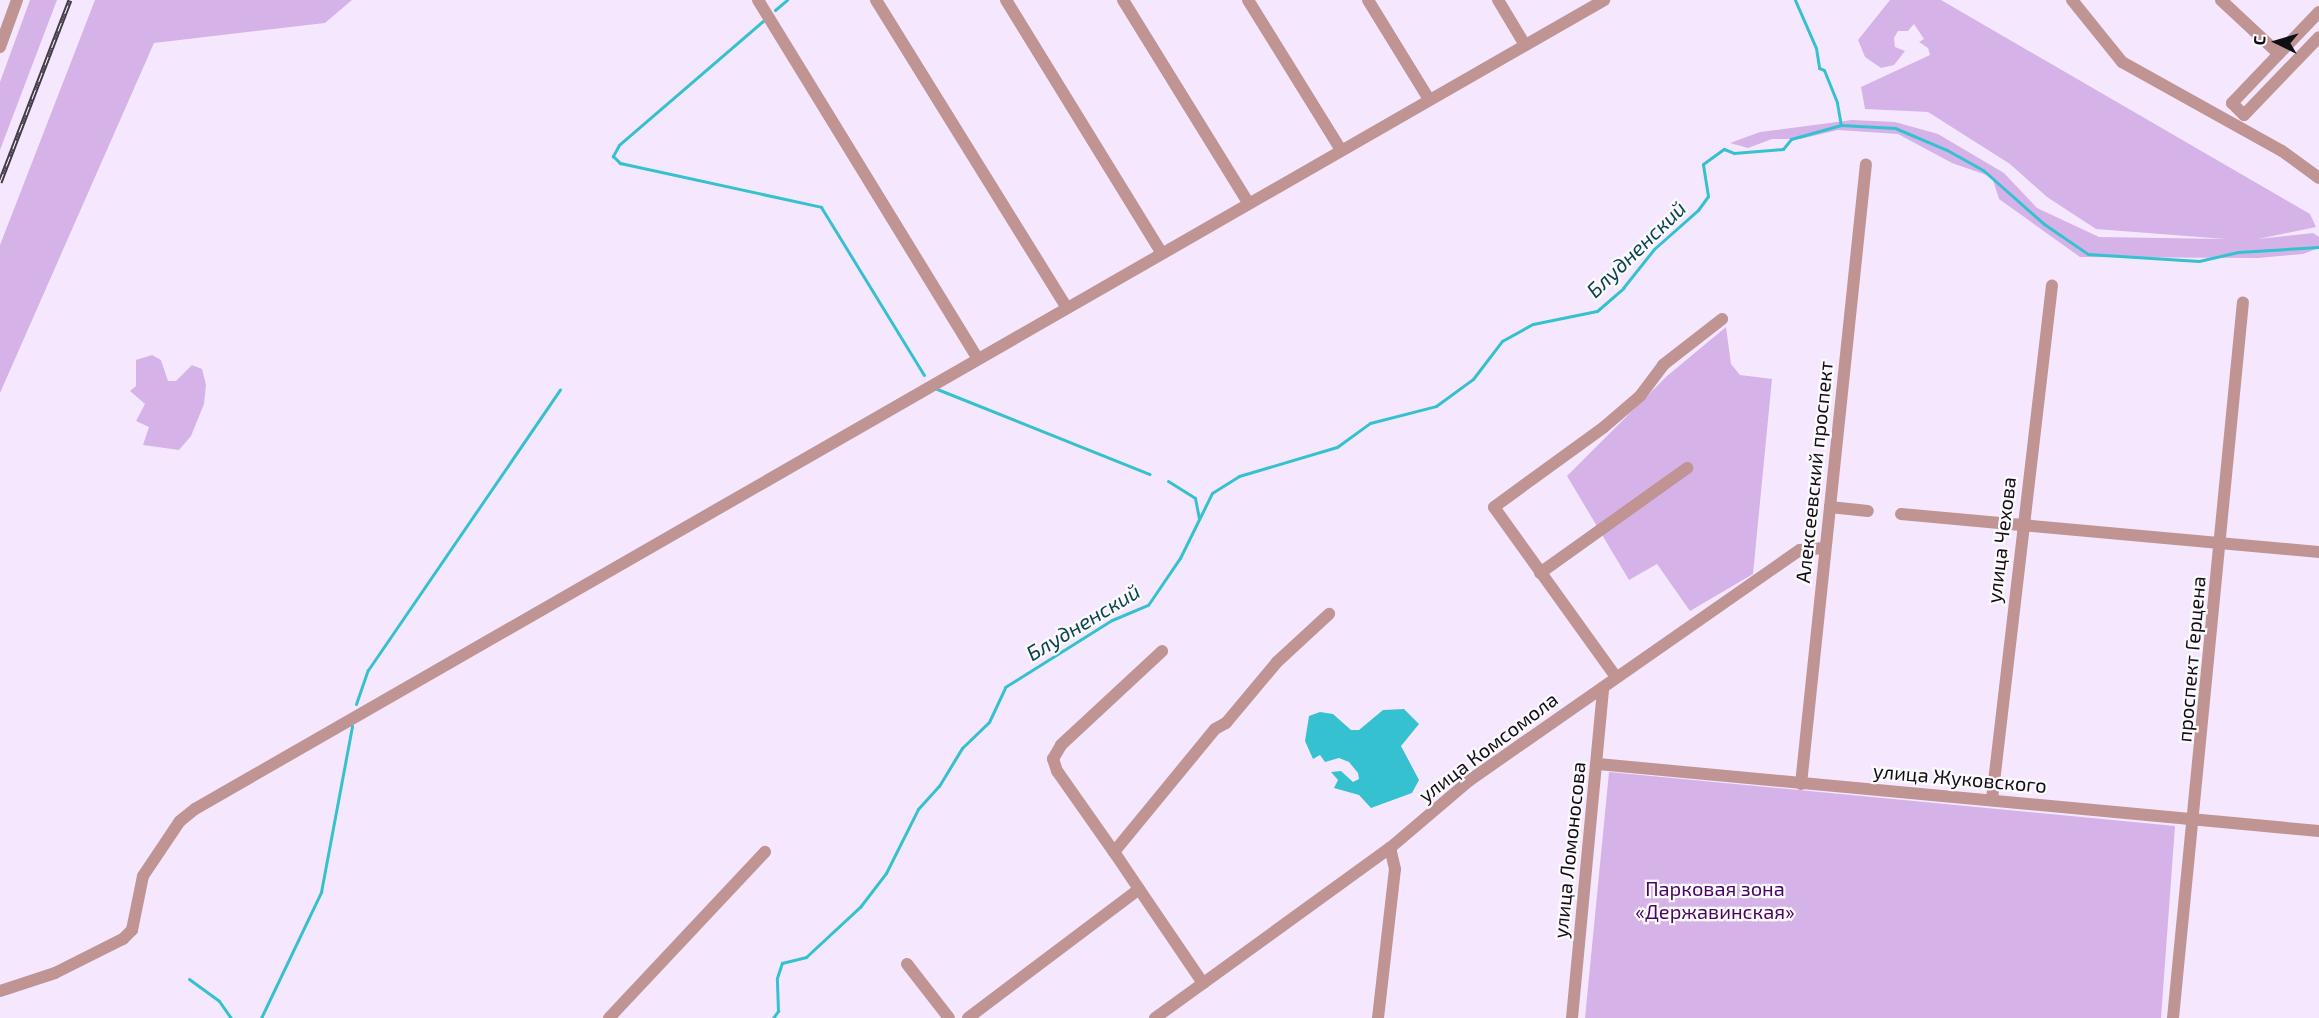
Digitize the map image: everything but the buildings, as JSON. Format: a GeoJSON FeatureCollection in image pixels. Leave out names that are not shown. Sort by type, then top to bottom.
{"type":"FeatureCollection","features":[{"type":"Feature","properties":{"kind":"street"},"geometry":{"type":"LineString","coordinates":[[0,47],[17,0]]}},
{"type":"Feature","properties":{"kind":"street"},"geometry":{"type":"LineString","coordinates":[[758,0],[977,358]]}},
{"type":"Feature","properties":{"kind":"street"},"geometry":{"type":"LineString","coordinates":[[876,0],[1066,307]]}},
{"type":"Feature","properties":{"kind":"street"},"geometry":{"type":"LineString","coordinates":[[1005,0],[1161,252]]}},
{"type":"Feature","properties":{"kind":"street"},"geometry":{"type":"LineString","coordinates":[[1123,0],[1248,202]]}},
{"type":"Feature","properties":{"kind":"street"},"geometry":{"type":"LineString","coordinates":[[1248,0],[1341,150]]}},
{"type":"Feature","properties":{"kind":"street"},"geometry":{"type":"LineString","coordinates":[[1368,0],[1429,99]]}},
{"type":"Feature","properties":{"kind":"street"},"geometry":{"type":"LineString","coordinates":[[1498,0],[1525,45]]}},
{"type":"Feature","properties":{"kind":"street"},"geometry":{"type":"LineString","coordinates":[[0,991],[55,973],[123,939],[132,930],[143,876],[180,821],[195,809],[1248,202],[1604,0]]}},
{"type":"Feature","properties":{"kind":"street"},"geometry":{"type":"LineString","coordinates":[[2072,0],[2122,62],[2282,151],[2319,178]]}},
{"type":"Feature","properties":{"kind":"street"},"geometry":{"type":"LineString","coordinates":[[2221,0],[2279,54]]}},
{"type":"Feature","properties":{"kind":"street"},"geometry":{"type":"LineString","coordinates":[[2319,12],[2232,103],[2244,115],[2319,37]]}},
{"type":"Feature","properties":{"kind":"street","name":"Алексеевский проспект"},"geometry":{"type":"LineString","coordinates":[[1801,784],[1866,164]]}},
{"type":"Feature","properties":{"kind":"street","name":"улица Чехова"},"geometry":{"type":"LineString","coordinates":[[1992,799],[2022,525],[2052,285]]}},
{"type":"Feature","properties":{"kind":"street","name":"проспект Герцена"},"geometry":{"type":"LineString","coordinates":[[2173,1018],[2195,821],[2243,302]]}},
{"type":"Feature","properties":{"kind":"street"},"geometry":{"type":"LineString","coordinates":[[1616,677],[1494,507],[1604,427],[1640,396],[1663,365],[1722,319]]}},
{"type":"Feature","properties":{"kind":"street"},"geometry":{"type":"LineString","coordinates":[[1540,573],[1688,468]]}},
{"type":"Feature","properties":{"kind":"street"},"geometry":{"type":"LineString","coordinates":[[1830,507],[1868,511]]}},
{"type":"Feature","properties":{"kind":"street"},"geometry":{"type":"LineString","coordinates":[[1901,514],[2210,544],[2222,542],[2319,552]]}},
{"type":"Feature","properties":{"kind":"street","name":"улица Комсомола"},"geometry":{"type":"LineString","coordinates":[[1155,1018],[1390,848],[1470,780],[1616,677],[1800,550],[1824,548]]}},
{"type":"Feature","properties":{"kind":"street"},"geometry":{"type":"LineString","coordinates":[[1114,852],[1215,729],[1226,723],[1277,662],[1329,614]]}},
{"type":"Feature","properties":{"kind":"street"},"geometry":{"type":"LineString","coordinates":[[1162,651],[1061,745],[1053,759],[1056,771],[1203,983]]}},
{"type":"Feature","properties":{"kind":"street","name":"улица Ломоносова"},"geometry":{"type":"LineString","coordinates":[[1572,1018],[1598,764],[1603,687]]}},
{"type":"Feature","properties":{"kind":"street","name":"улица Жуковского"},"geometry":{"type":"LineString","coordinates":[[1598,764],[2319,831]]}},
{"type":"Feature","properties":{"kind":"street"},"geometry":{"type":"LineString","coordinates":[[1378,1018],[1395,868],[1390,848]]}},
{"type":"Feature","properties":{"kind":"street"},"geometry":{"type":"LineString","coordinates":[[609,1018],[765,852]]}},
{"type":"Feature","properties":{"kind":"street"},"geometry":{"type":"LineString","coordinates":[[968,1018],[1139,889]]}},
{"type":"Feature","properties":{"kind":"street"},"geometry":{"type":"LineString","coordinates":[[907,964],[949,1018]]}},
{"type":"Feature","properties":{"kind":"street"},"geometry":{"type":"LineString","coordinates":[[1176,1018],[1178,1001]]}},
{"type":"Feature","properties":{"kind":"green space"},"geometry":{"type":"Polygon","coordinates":[[[30,0],[57,0],[0,150],[0,82],[30,0]]]}},
{"type":"Feature","properties":{"kind":"green space"},"geometry":{"type":"Polygon","coordinates":[[[95,0],[352,0],[325,23],[154,43],[0,393],[0,245],[95,0]]]}},
{"type":"Feature","properties":{"kind":"green space"},"geometry":{"type":"Polygon","coordinates":[[[1890,0],[1941,0],[2310,214],[2316,227],[2258,239],[2313,233],[2319,237],[2319,248],[2303,254],[2258,258],[2080,257],[1999,199],[1992,177],[1952,163],[1898,134],[1838,130],[1800,139],[1772,139],[1748,148],[1730,143],[1760,132],[1852,120],[1895,122],[1938,134],[2004,173],[2037,208],[2099,237],[2225,239],[2096,229],[2047,197],[2010,164],[1928,112],[1865,109],[1861,87],[1930,55],[1928,48],[1919,42],[1924,39],[1914,24],[1908,31],[1898,31],[1894,38],[1895,47],[1905,51],[1894,65],[1881,68],[1865,57],[1858,40],[1890,0]]]}},
{"type":"Feature","properties":{"kind":"green space"},"geometry":{"type":"Polygon","coordinates":[[[1726,327],[1731,364],[1740,375],[1772,379],[1753,574],[1690,611],[1657,564],[1629,580],[1567,476],[1667,376],[1726,327]]]}},
{"type":"Feature","properties":{"kind":"green space"},"geometry":{"type":"Polygon","coordinates":[[[152,355],[161,360],[168,381],[176,381],[192,365],[202,369],[206,385],[204,404],[191,436],[179,450],[143,445],[149,427],[136,421],[145,404],[130,391],[136,386],[136,360],[152,355]]]}},
{"type":"Feature","properties":{"kind":"green space","name":"Парковая зона «Державинская»"},"geometry":{"type":"Polygon","coordinates":[[[1609,772],[2175,826],[2161,1018],[1585,1018],[1609,772]]]}},
{"type":"Feature","properties":{"kind":"water"},"geometry":{"type":"Polygon","coordinates":[[[1404,709],[1419,724],[1401,746],[1419,780],[1412,793],[1371,808],[1359,795],[1334,788],[1338,780],[1331,772],[1341,771],[1353,782],[1359,779],[1358,773],[1349,762],[1339,758],[1325,762],[1320,755],[1313,759],[1305,741],[1309,716],[1320,712],[1333,714],[1351,730],[1359,730],[1383,710],[1404,709]]]}},
{"type":"Feature","properties":{"kind":"waterway"},"geometry":{"type":"LineString","coordinates":[[775,10],[787,0]]}},
{"type":"Feature","properties":{"kind":"waterway"},"geometry":{"type":"LineString","coordinates":[[1795,0],[1816,48],[1819,68],[1824,70],[1837,103],[1841,125]]}},
{"type":"Feature","properties":{"kind":"waterway"},"geometry":{"type":"LineString","coordinates":[[763,21],[619,145],[613,156],[620,163],[821,207],[924,375]]}},
{"type":"Feature","properties":{"kind":"waterway","name":"Блудненский"},"geometry":{"type":"LineString","coordinates":[[773,1018],[778,1011],[777,978],[782,963],[806,957],[860,907],[886,873],[918,809],[939,786],[962,748],[989,722],[1005,687],[1112,620],[1148,605],[1180,558],[1212,493],[1239,476],[1337,447],[1370,423],[1436,406],[1473,379],[1502,341],[1533,324],[1597,311],[1623,288],[1654,249],[1698,210],[1708,196],[1703,164],[1724,149],[1734,153],[1783,149],[1791,139],[1841,125],[1895,128],[1947,150],[1983,170],[2044,224],[2088,254],[2199,261],[2238,252],[2319,247]]}},
{"type":"Feature","properties":{"kind":"waterway"},"geometry":{"type":"LineString","coordinates":[[937,389],[1150,474]]}},
{"type":"Feature","properties":{"kind":"waterway"},"geometry":{"type":"LineString","coordinates":[[356,704],[368,670],[560,390]]}},
{"type":"Feature","properties":{"kind":"waterway"},"geometry":{"type":"LineString","coordinates":[[1168,481],[1195,498],[1199,518]]}},
{"type":"Feature","properties":{"kind":"waterway"},"geometry":{"type":"LineString","coordinates":[[261,1018],[321,892],[352,726]]}},
{"type":"Feature","properties":{"kind":"waterway"},"geometry":{"type":"LineString","coordinates":[[189,979],[219,1001],[231,1018]]}},
{"type":"Feature","properties":{"kind":"railway"},"geometry":{"type":"LineString","coordinates":[[0,182],[70,0]]}}]}
